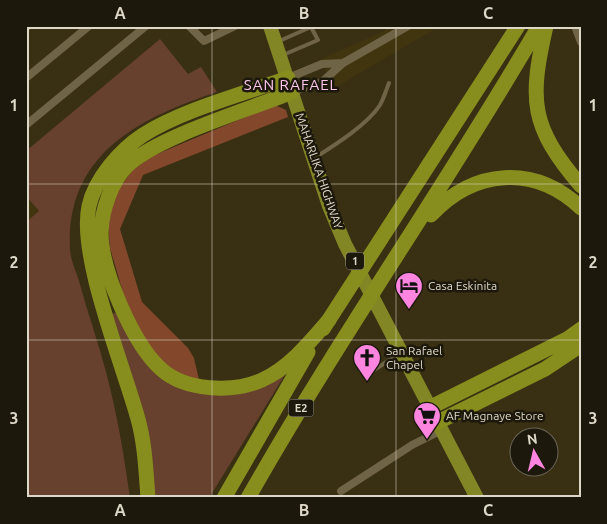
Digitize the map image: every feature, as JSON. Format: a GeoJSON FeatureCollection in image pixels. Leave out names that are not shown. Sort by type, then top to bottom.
{"type":"FeatureCollection","features":[{"type":"Feature","properties":{"kind":"highway","name":"MAHARLIKA HIGHWAY"},"geometry":{"type":"LineString","coordinates":[[270,26],[329,206],[345,244],[477,498]]}},
{"type":"Feature","properties":{"kind":"highway","name":"E2"},"geometry":{"type":"LineString","coordinates":[[224,498],[295,372],[518,26]]}},
{"type":"Feature","properties":{"kind":"highway","name":"E2"},"geometry":{"type":"LineString","coordinates":[[248,498],[324,368],[486,116],[539,26]]}},
{"type":"Feature","properties":{"kind":"highway"},"geometry":{"type":"LineString","coordinates":[[546,26],[536,81],[537,116],[547,141],[581,186]]}},
{"type":"Feature","properties":{"kind":"highway"},"geometry":{"type":"LineString","coordinates":[[290,85],[167,142],[127,166],[114,185],[104,210],[101,233],[107,264],[129,325],[145,353],[162,370],[186,382],[214,388],[237,387],[262,380],[282,368],[300,352],[329,320]]}},
{"type":"Feature","properties":{"kind":"highway"},"geometry":{"type":"LineString","coordinates":[[148,498],[139,421],[91,259],[89,206],[99,183],[119,156],[144,135],[180,117],[290,85]]}},
{"type":"Feature","properties":{"kind":"highway"},"geometry":{"type":"LineString","coordinates":[[403,246],[444,201],[468,186],[491,179],[516,178],[552,186],[581,208]]}},
{"type":"Feature","properties":{"kind":"highway"},"geometry":{"type":"LineString","coordinates":[[431,407],[567,339],[581,329]]}},
{"type":"Feature","properties":{"kind":"highway"},"geometry":{"type":"LineString","coordinates":[[440,426],[545,369],[581,346]]}},
{"type":"Feature","properties":{"kind":"street"},"geometry":{"type":"LineString","coordinates":[[26,78],[89,26]]}},
{"type":"Feature","properties":{"kind":"street"},"geometry":{"type":"LineString","coordinates":[[26,125],[146,26]]}},
{"type":"Feature","properties":{"kind":"street"},"geometry":{"type":"LineString","coordinates":[[189,26],[204,41],[235,26]]}},
{"type":"Feature","properties":{"kind":"street"},"geometry":{"type":"LineString","coordinates":[[394,34],[401,26]]}},
{"type":"Feature","properties":{"kind":"street"},"geometry":{"type":"LineString","coordinates":[[290,85],[322,82],[343,63],[408,26]]}},
{"type":"Feature","properties":{"kind":"street"},"geometry":{"type":"LineString","coordinates":[[576,26],[581,42]]}},
{"type":"Feature","properties":{"kind":"street"},"geometry":{"type":"LineString","coordinates":[[290,85],[314,67],[322,64],[343,63]]}},
{"type":"Feature","properties":{"kind":"street"},"geometry":{"type":"LineString","coordinates":[[314,67],[322,82]]}},
{"type":"Feature","properties":{"kind":"street"},"geometry":{"type":"LineString","coordinates":[[341,491],[440,426]]}},
{"type":"Feature","properties":{"kind":"lane"},"geometry":{"type":"LineString","coordinates":[[276,42],[311,27],[318,40],[281,56]]}},
{"type":"Feature","properties":{"kind":"lane"},"geometry":{"type":"LineString","coordinates":[[314,158],[334,145],[369,117],[380,105],[389,83]]}},
{"type":"Feature","properties":{"kind":"lane"},"geometry":{"type":"LineString","coordinates":[[374,370],[402,351]]}},
{"type":"Feature","properties":{"kind":"shaded area"},"geometry":{"type":"Polygon","coordinates":[[[389,26],[440,26],[336,87],[319,60],[382,32],[389,26]]]}},
{"type":"Feature","properties":{"kind":"shaded area"},"geometry":{"type":"Polygon","coordinates":[[[160,39],[188,74],[201,67],[217,92],[161,114],[135,128],[113,144],[94,164],[80,188],[72,215],[71,256],[110,387],[120,434],[130,498],[26,498],[26,222],[39,211],[26,196],[26,151],[160,39]]]}},
{"type":"Feature","properties":{"kind":"shaded area"},"geometry":{"type":"Polygon","coordinates":[[[277,106],[286,110],[288,117],[143,175],[120,229],[142,302],[188,348],[194,358],[199,380],[178,374],[160,363],[132,324],[110,248],[108,226],[111,205],[132,171],[150,157],[269,107],[277,106]]]}},
{"type":"Feature","properties":{"kind":"shaded area"},"geometry":{"type":"Polygon","coordinates":[[[26,196],[39,211],[26,222],[26,196]]]}},
{"type":"Feature","properties":{"kind":"shaded area"},"geometry":{"type":"Polygon","coordinates":[[[119,312],[148,362],[231,392],[291,365],[209,498],[154,498],[112,314],[119,312]]]}},
{"type":"Feature","properties":{"kind":"place","name":"Casa Eskinita"},"geometry":{"type":"Point","coordinates":[409,310]}},
{"type":"Feature","properties":{"kind":"place","name":"San Rafael Chapel"},"geometry":{"type":"Point","coordinates":[367,382]}},
{"type":"Feature","properties":{"kind":"place","name":"AF Magnaye Store"},"geometry":{"type":"Point","coordinates":[427,440]}},
{"type":"Feature","properties":{"kind":"district","name":"SAN RAFAEL"},"geometry":{"type":"Point","coordinates":[291,85]}}]}
